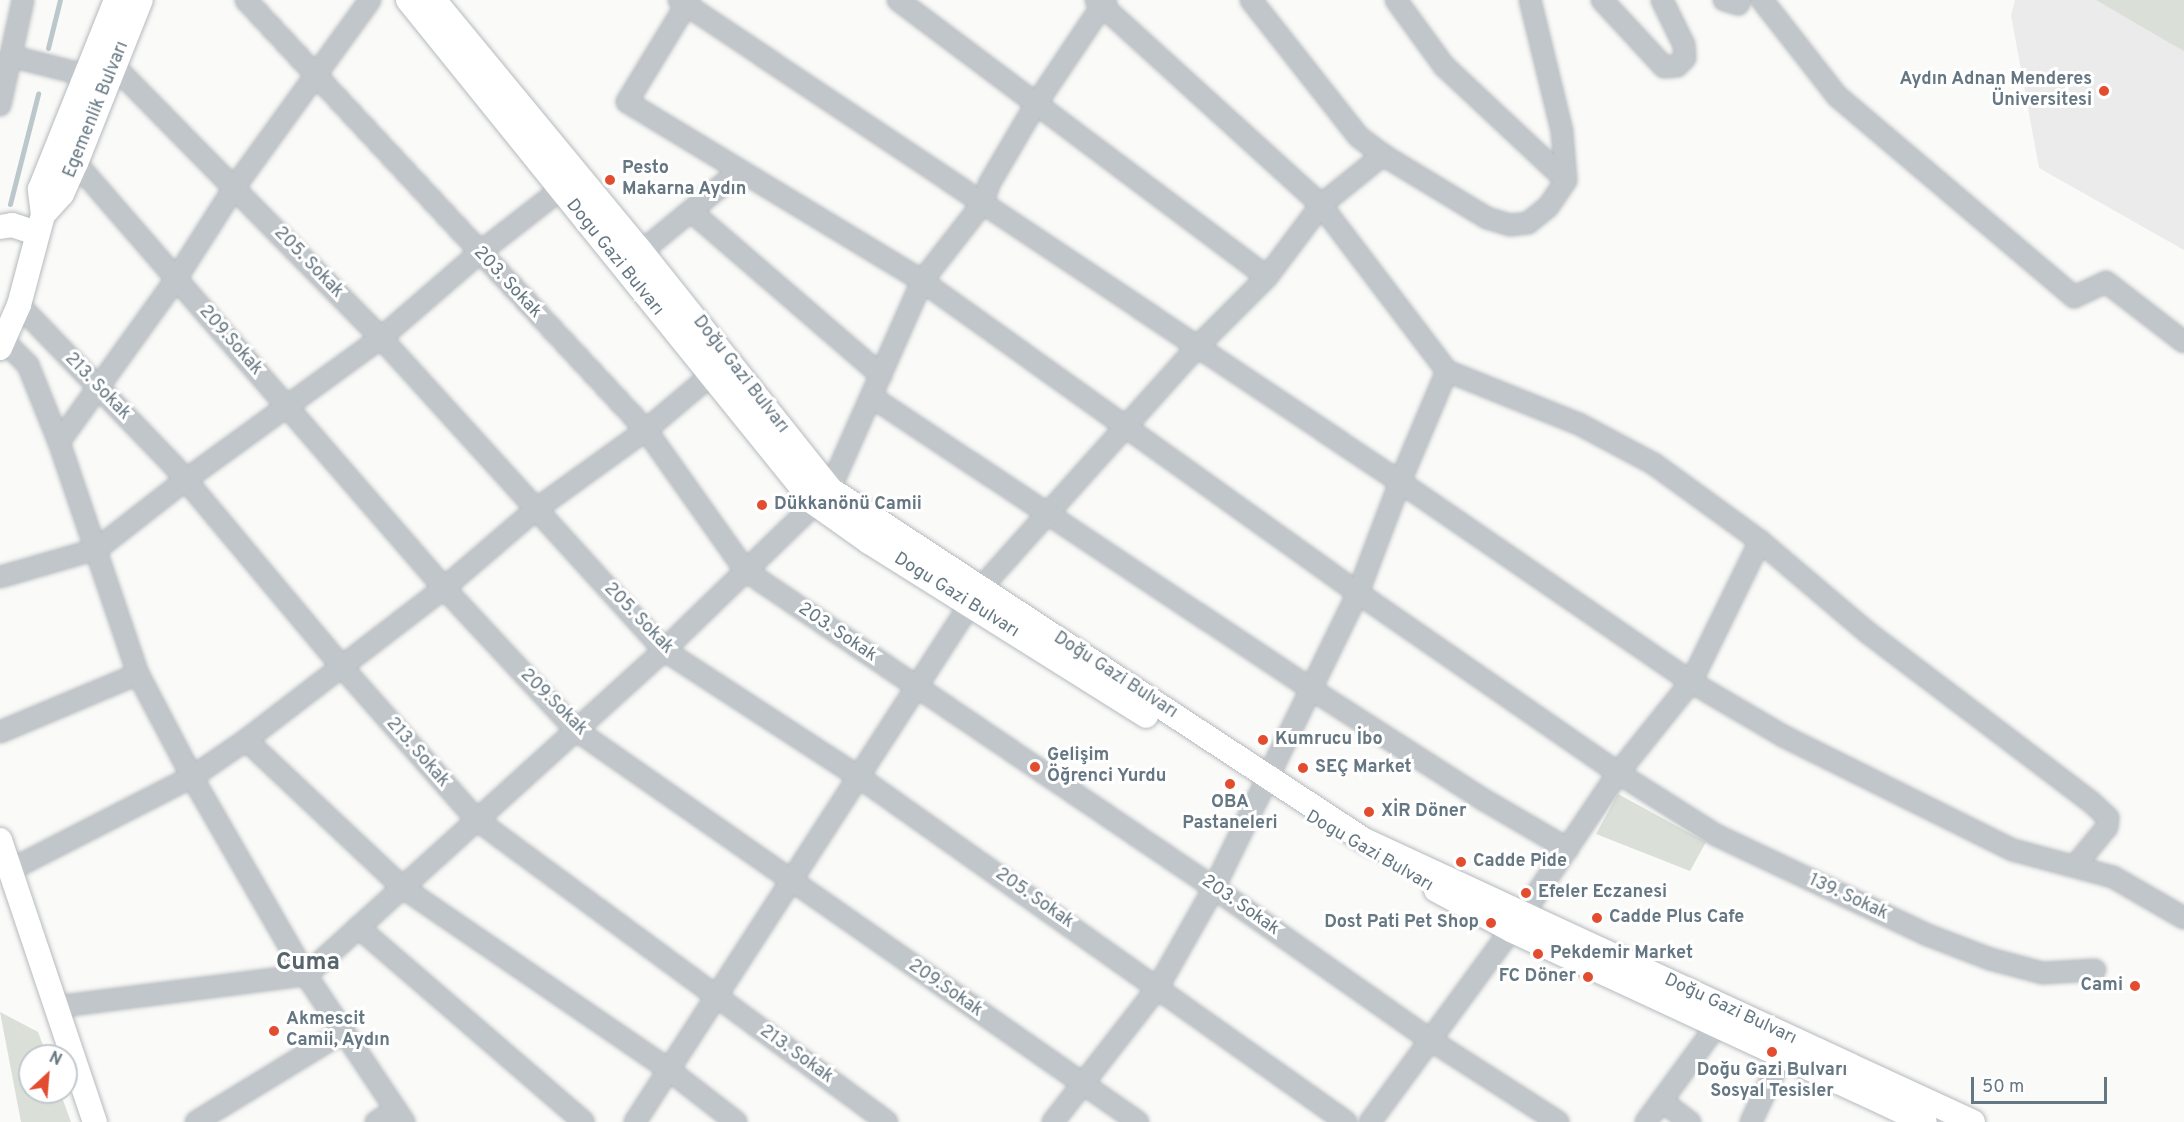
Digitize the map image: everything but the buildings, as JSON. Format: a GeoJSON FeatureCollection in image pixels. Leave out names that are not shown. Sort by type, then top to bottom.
{"type":"FeatureCollection","features":[{"type":"Feature","properties":{"kind":"main road","name":"Egemenlik Bulvarı"},"geometry":{"type":"LineString","coordinates":[[1,341],[19,305],[39,224],[40,189],[116,0]]}},
{"type":"Feature","properties":{"kind":"main road","name":"Egemenlik Bulvarı"},"geometry":{"type":"LineString","coordinates":[[39,224],[62,194],[141,0]]}},
{"type":"Feature","properties":{"kind":"main road","name":"Dogu Gazi Bulvarı"},"geometry":{"type":"LineString","coordinates":[[408,0],[710,376],[822,496]]}},
{"type":"Feature","properties":{"kind":"main road","name":"Doğu Gazi Bulvarı"},"geometry":{"type":"LineString","coordinates":[[434,0],[641,251],[822,496],[1264,783],[1364,840],[1517,922],[1778,1047],[1973,1122]]}},
{"type":"Feature","properties":{"kind":"main road"},"geometry":{"type":"LineString","coordinates":[[0,227],[39,224]]}},
{"type":"Feature","properties":{"kind":"main road"},"geometry":{"type":"LineString","coordinates":[[0,840],[95,1122]]}},
{"type":"Feature","properties":{"kind":"main road"},"geometry":{"type":"LineString","coordinates":[[1517,922],[1716,1025],[1778,1047],[1925,1122]]}},
{"type":"Feature","properties":{"kind":"street"},"geometry":{"type":"LineString","coordinates":[[0,105],[5,64],[23,0]]}},
{"type":"Feature","properties":{"kind":"street","name":"203. Sokak"},"geometry":{"type":"LineString","coordinates":[[246,0],[478,253],[646,430],[746,571],[1214,888],[1432,1041],[1558,1122]]}},
{"type":"Feature","properties":{"kind":"street"},"geometry":{"type":"LineString","coordinates":[[59,442],[176,279],[234,188],[370,0]]}},
{"type":"Feature","properties":{"kind":"street"},"geometry":{"type":"LineString","coordinates":[[898,0],[1267,276]]}},
{"type":"Feature","properties":{"kind":"street"},"geometry":{"type":"LineString","coordinates":[[1251,0],[1359,137],[1383,155],[1487,218],[1510,225],[1528,223],[1548,207],[1566,180],[1562,131],[1530,0]]}},
{"type":"Feature","properties":{"kind":"street"},"geometry":{"type":"LineString","coordinates":[[1396,0],[1444,66],[1566,180]]}},
{"type":"Feature","properties":{"kind":"street"},"geometry":{"type":"LineString","coordinates":[[1602,0],[1664,67],[1677,66],[1685,58],[1684,45],[1662,0]]}},
{"type":"Feature","properties":{"kind":"street"},"geometry":{"type":"LineString","coordinates":[[1724,0],[1738,4],[1740,0]]}},
{"type":"Feature","properties":{"kind":"street"},"geometry":{"type":"LineString","coordinates":[[1762,0],[1837,96],[2074,297],[2106,282],[2184,342]]}},
{"type":"Feature","properties":{"kind":"street"},"geometry":{"type":"LineString","coordinates":[[685,2],[1196,348],[1400,482],[1690,682],[1783,736],[2013,850],[2113,877],[2184,918]]}},
{"type":"Feature","properties":{"kind":"street","name":"139. Sokak"},"geometry":{"type":"LineString","coordinates":[[685,2],[627,102],[922,281],[1358,593],[1618,773],[1716,835],[1953,946],[2043,973],[2095,970]]}},
{"type":"Feature","properties":{"kind":"street"},"geometry":{"type":"LineString","coordinates":[[55,1006],[306,975],[664,650],[822,496],[872,398],[922,281],[983,203],[989,184],[1036,104],[1102,2],[1321,205],[1446,371],[1579,424],[1654,464],[1760,541],[1867,632],[2090,801],[2108,818],[2107,827],[2075,866]]}},
{"type":"Feature","properties":{"kind":"street"},"geometry":{"type":"LineString","coordinates":[[5,64],[85,75],[114,67]]}},
{"type":"Feature","properties":{"kind":"street","name":"205. Sokak"},"geometry":{"type":"LineString","coordinates":[[114,67],[381,338],[664,650],[859,777],[1346,1122]]}},
{"type":"Feature","properties":{"kind":"street"},"geometry":{"type":"LineString","coordinates":[[636,1122],[975,596],[1196,348],[1267,276],[1321,205],[1383,155]]}},
{"type":"Feature","properties":{"kind":"street","name":"209.Sokak"},"geometry":{"type":"LineString","coordinates":[[76,163],[444,588],[576,730],[1138,1122]]}},
{"type":"Feature","properties":{"kind":"street"},"geometry":{"type":"LineString","coordinates":[[622,268],[692,212],[738,171]]}},
{"type":"Feature","properties":{"kind":"street"},"geometry":{"type":"LineString","coordinates":[[0,577],[97,549],[184,481],[381,338],[478,253],[560,190]]}},
{"type":"Feature","properties":{"kind":"street"},"geometry":{"type":"LineString","coordinates":[[692,212],[881,375]]}},
{"type":"Feature","properties":{"kind":"street","name":"213. Sokak"},"geometry":{"type":"LineString","coordinates":[[19,305],[174,466],[184,481],[343,668],[477,820],[887,1122]]}},
{"type":"Feature","properties":{"kind":"street"},"geometry":{"type":"LineString","coordinates":[[1,341],[28,365],[59,442],[138,674],[192,777],[306,975],[400,1116],[376,1122]]}},
{"type":"Feature","properties":{"kind":"street"},"geometry":{"type":"LineString","coordinates":[[1053,1122],[1158,987],[1214,888],[1358,593],[1400,482],[1446,371]]}},
{"type":"Feature","properties":{"kind":"street"},"geometry":{"type":"LineString","coordinates":[[9,870],[192,777],[246,740],[343,668],[444,588],[535,510],[646,430],[710,376]]}},
{"type":"Feature","properties":{"kind":"street"},"geometry":{"type":"LineString","coordinates":[[872,398],[1311,689],[1484,800],[1568,849]]}},
{"type":"Feature","properties":{"kind":"street"},"geometry":{"type":"LineString","coordinates":[[1370,1122],[1432,1041],[1517,922],[1618,773],[1690,682],[1760,541]]}},
{"type":"Feature","properties":{"kind":"street"},"geometry":{"type":"LineString","coordinates":[[0,732],[138,674]]}},
{"type":"Feature","properties":{"kind":"street"},"geometry":{"type":"LineString","coordinates":[[246,740],[402,887],[669,1070],[736,1122]]}},
{"type":"Feature","properties":{"kind":"street"},"geometry":{"type":"LineString","coordinates":[[358,927],[584,1122]]}},
{"type":"Feature","properties":{"kind":"street"},"geometry":{"type":"LineString","coordinates":[[1646,1122],[1663,1102],[1716,1025]]}},
{"type":"Feature","properties":{"kind":"street"},"geometry":{"type":"LineString","coordinates":[[196,1122],[343,1032]]}},
{"type":"Feature","properties":{"kind":"street"},"geometry":{"type":"LineString","coordinates":[[1751,1122],[1778,1047]]}},
{"type":"Feature","properties":{"kind":"street"},"geometry":{"type":"LineString","coordinates":[[1663,1102],[1690,1122]]}},
{"type":"Feature","properties":{"kind":"shaded area","name":"Aydın Adnan Menderes Üniversitesi"},"geometry":{"type":"Polygon","coordinates":[[[2015,0],[2184,0],[2184,250],[2039,168],[2011,15],[2015,0]]]}},
{"type":"Feature","properties":{"kind":"shaded area"},"geometry":{"type":"Polygon","coordinates":[[[2096,0],[2184,0],[2184,51],[2168,42],[2096,0]]]}},
{"type":"Feature","properties":{"kind":"shaded area"},"geometry":{"type":"Polygon","coordinates":[[[1618,794],[1706,842],[1690,871],[1596,834],[1618,794]]]}},
{"type":"Feature","properties":{"kind":"shaded area"},"geometry":{"type":"Polygon","coordinates":[[[0,1012],[38,1032],[42,1044],[18,1044],[18,1104],[64,1104],[71,1122],[21,1122],[0,1012]]]}},
{"type":"Feature","properties":{"kind":"waterway"},"geometry":{"type":"LineString","coordinates":[[48,48],[60,0]]}},
{"type":"Feature","properties":{"kind":"waterway"},"geometry":{"type":"LineString","coordinates":[[10,204],[38,94]]}},
{"type":"Feature","properties":{"kind":"place","name":"Aydın Adnan Menderes Üniversitesi"},"geometry":{"type":"Point","coordinates":[2104,91]}},
{"type":"Feature","properties":{"kind":"place","name":"Pesto Makarna Aydın"},"geometry":{"type":"Point","coordinates":[610,180]}},
{"type":"Feature","properties":{"kind":"place","name":"Dükkanönü Camii"},"geometry":{"type":"Point","coordinates":[762,505]}},
{"type":"Feature","properties":{"kind":"place","name":"Kumrucu İbo"},"geometry":{"type":"Point","coordinates":[1263,740]}},
{"type":"Feature","properties":{"kind":"place","name":"Gelişim Öğrenci Yurdu"},"geometry":{"type":"Point","coordinates":[1035,767]}},
{"type":"Feature","properties":{"kind":"place","name":"SEÇ Market"},"geometry":{"type":"Point","coordinates":[1303,768]}},
{"type":"Feature","properties":{"kind":"place","name":"OBA Pastaneleri"},"geometry":{"type":"Point","coordinates":[1230,784]}},
{"type":"Feature","properties":{"kind":"place","name":"XİR Döner"},"geometry":{"type":"Point","coordinates":[1369,812]}},
{"type":"Feature","properties":{"kind":"place","name":"Cadde Pide"},"geometry":{"type":"Point","coordinates":[1461,862]}},
{"type":"Feature","properties":{"kind":"place","name":"Efeler Eczanesi"},"geometry":{"type":"Point","coordinates":[1526,893]}},
{"type":"Feature","properties":{"kind":"place","name":"Cadde Plus Cafe"},"geometry":{"type":"Point","coordinates":[1597,918]}},
{"type":"Feature","properties":{"kind":"place","name":"Dost Pati Pet Shop"},"geometry":{"type":"Point","coordinates":[1491,923]}},
{"type":"Feature","properties":{"kind":"place","name":"Pekdemir Market"},"geometry":{"type":"Point","coordinates":[1538,954]}},
{"type":"Feature","properties":{"kind":"place","name":"FC Döner"},"geometry":{"type":"Point","coordinates":[1588,977]}},
{"type":"Feature","properties":{"kind":"place","name":"Cami"},"geometry":{"type":"Point","coordinates":[2135,986]}},
{"type":"Feature","properties":{"kind":"place","name":"Akmescit Camii, Aydın"},"geometry":{"type":"Point","coordinates":[274,1031]}},
{"type":"Feature","properties":{"kind":"place","name":"Doğu Gazi Bulvarı Sosyal Tesisler"},"geometry":{"type":"Point","coordinates":[1772,1052]}},
{"type":"Feature","properties":{"kind":"district","name":"Cuma"},"geometry":{"type":"Point","coordinates":[308,964]}}]}
